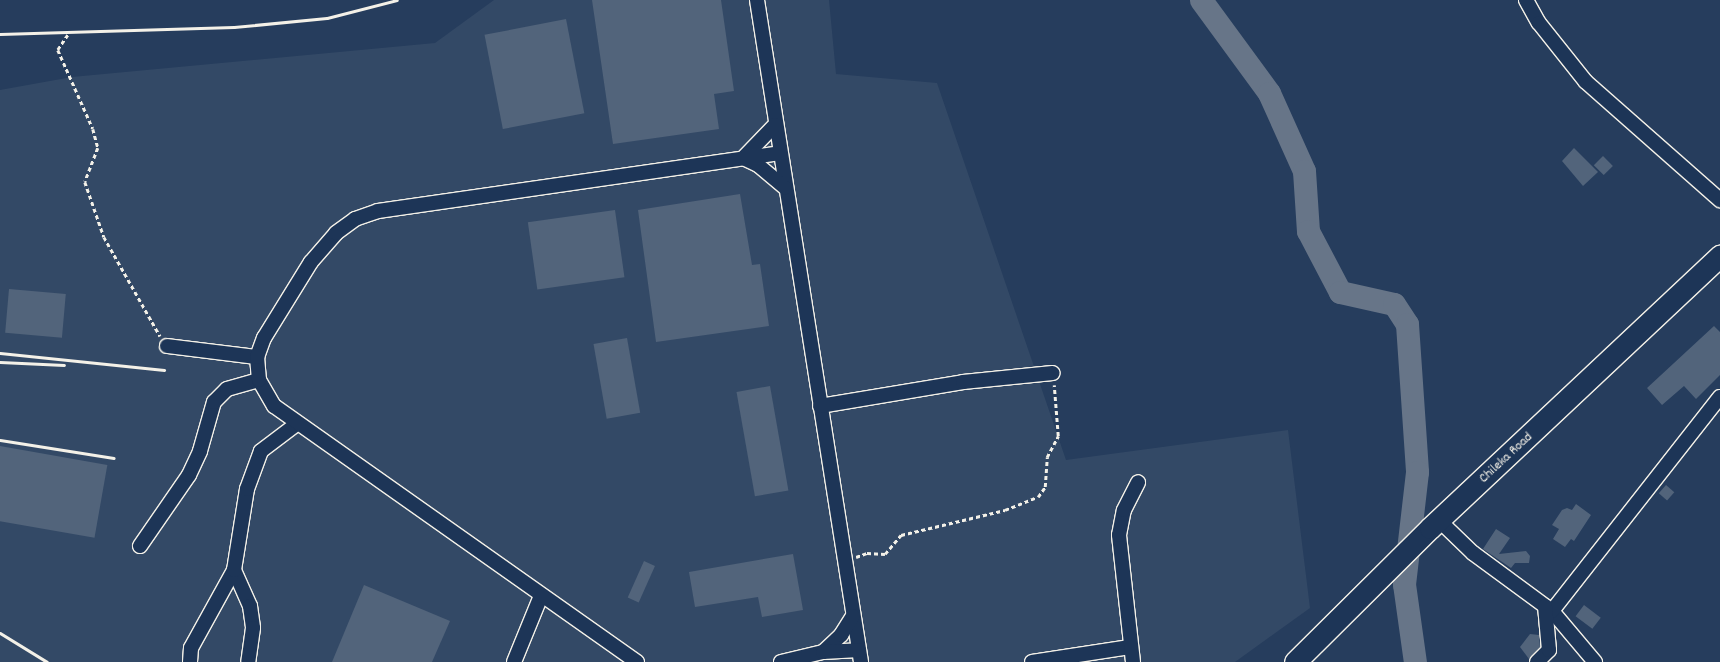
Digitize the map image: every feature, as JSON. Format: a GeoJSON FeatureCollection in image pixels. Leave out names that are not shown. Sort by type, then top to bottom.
{"type":"FeatureCollection","features":[{"type":"Feature","properties":{"kind":"highway","name":"Chileka Road"},"geometry":{"type":"LineString","coordinates":[[1436,533],[1720,256]]}},
{"type":"Feature","properties":{"kind":"highway","name":"Chileka Road"},"geometry":{"type":"LineString","coordinates":[[1295,662],[1720,272]]}},
{"type":"Feature","properties":{"kind":"highway"},"geometry":{"type":"LineString","coordinates":[[1315,662],[1396,570]]}},
{"type":"Feature","properties":{"kind":"street"},"geometry":{"type":"LineString","coordinates":[[757,0],[785,188],[860,656],[823,652],[781,662]]}},
{"type":"Feature","properties":{"kind":"street"},"geometry":{"type":"LineString","coordinates":[[1526,0],[1539,23],[1586,82],[1720,200]]}},
{"type":"Feature","properties":{"kind":"street"},"geometry":{"type":"LineString","coordinates":[[743,158],[776,126]]}},
{"type":"Feature","properties":{"kind":"street"},"geometry":{"type":"LineString","coordinates":[[628,660],[541,596],[274,406],[259,380],[257,357],[264,338],[311,262],[336,233],[355,219],[378,211],[780,153]]}},
{"type":"Feature","properties":{"kind":"street"},"geometry":{"type":"LineString","coordinates":[[743,158],[758,165],[785,188]]}},
{"type":"Feature","properties":{"kind":"street"},"geometry":{"type":"LineString","coordinates":[[167,346],[257,357]]}},
{"type":"Feature","properties":{"kind":"street"},"geometry":{"type":"LineString","coordinates":[[820,406],[963,382],[1053,373]]}},
{"type":"Feature","properties":{"kind":"street"},"geometry":{"type":"LineString","coordinates":[[140,546],[189,475],[200,451],[214,402],[227,389],[259,380]]}},
{"type":"Feature","properties":{"kind":"street"},"geometry":{"type":"LineString","coordinates":[[1537,662],[1549,650],[1549,608],[1720,398]]}},
{"type":"Feature","properties":{"kind":"street"},"geometry":{"type":"LineString","coordinates":[[190,662],[191,648],[234,570],[247,489],[262,451],[298,423]]}},
{"type":"Feature","properties":{"kind":"street"},"geometry":{"type":"LineString","coordinates":[[1133,662],[1130,647],[1119,536],[1124,510],[1138,482]]}},
{"type":"Feature","properties":{"kind":"street"},"geometry":{"type":"LineString","coordinates":[[1436,533],[1473,553],[1549,608],[1593,661]]}},
{"type":"Feature","properties":{"kind":"street"},"geometry":{"type":"LineString","coordinates":[[234,570],[250,606],[252,628],[248,662]]}},
{"type":"Feature","properties":{"kind":"street"},"geometry":{"type":"LineString","coordinates":[[514,662],[541,596]]}},
{"type":"Feature","properties":{"kind":"street"},"geometry":{"type":"LineString","coordinates":[[823,652],[841,635],[853,616]]}},
{"type":"Feature","properties":{"kind":"street"},"geometry":{"type":"LineString","coordinates":[[1032,662],[1130,647]]}},
{"type":"Feature","properties":{"kind":"street"},"geometry":{"type":"LineString","coordinates":[[823,652],[839,662]]}},
{"type":"Feature","properties":{"kind":"path"},"geometry":{"type":"LineString","coordinates":[[68,35],[58,50],[93,130],[98,148],[85,182],[104,237],[167,346]]}},
{"type":"Feature","properties":{"kind":"path"},"geometry":{"type":"LineString","coordinates":[[844,562],[867,553],[885,554],[900,535],[1005,510],[1038,497],[1045,487],[1047,457],[1058,436],[1053,373]]}},
{"type":"Feature","properties":{"kind":"shaded area"},"geometry":{"type":"Polygon","coordinates":[[[494,0],[829,0],[836,74],[937,83],[1066,460],[1288,430],[1310,608],[1235,662],[0,662],[0,90],[72,77],[435,43],[494,0]]]}},
{"type":"Feature","properties":{"kind":"building"},"geometry":{"type":"Polygon","coordinates":[[[592,0],[721,0],[734,91],[714,94],[719,129],[613,144],[592,0]]]}},
{"type":"Feature","properties":{"kind":"building"},"geometry":{"type":"Polygon","coordinates":[[[566,19],[584,113],[503,129],[485,35],[566,19]]]}},
{"type":"Feature","properties":{"kind":"building"},"geometry":{"type":"Polygon","coordinates":[[[1574,148],[1598,172],[1583,186],[1562,161],[1574,148]]]}},
{"type":"Feature","properties":{"kind":"building"},"geometry":{"type":"Polygon","coordinates":[[[1603,156],[1613,166],[1604,175],[1594,165],[1603,156]]]}},
{"type":"Feature","properties":{"kind":"building"},"geometry":{"type":"Polygon","coordinates":[[[740,194],[752,265],[760,264],[769,326],[656,342],[638,210],[740,194]]]}},
{"type":"Feature","properties":{"kind":"building"},"geometry":{"type":"Polygon","coordinates":[[[615,210],[624,277],[537,290],[528,222],[615,210]]]}},
{"type":"Feature","properties":{"kind":"building"},"geometry":{"type":"Polygon","coordinates":[[[9,289],[66,294],[62,338],[5,333],[9,289]]]}},
{"type":"Feature","properties":{"kind":"building"},"geometry":{"type":"Polygon","coordinates":[[[1714,326],[1720,332],[1720,375],[1696,399],[1684,386],[1662,405],[1647,388],[1714,326]]]}},
{"type":"Feature","properties":{"kind":"building"},"geometry":{"type":"Polygon","coordinates":[[[627,338],[640,413],[607,419],[594,344],[627,338]]]}},
{"type":"Feature","properties":{"kind":"building"},"geometry":{"type":"Polygon","coordinates":[[[770,386],[788,490],[755,496],[737,392],[770,386]]]}},
{"type":"Feature","properties":{"kind":"building"},"geometry":{"type":"Polygon","coordinates":[[[0,446],[107,465],[94,538],[0,521],[0,446]]]}},
{"type":"Feature","properties":{"kind":"building"},"geometry":{"type":"Polygon","coordinates":[[[1666,485],[1674,492],[1667,501],[1659,493],[1666,485]]]}},
{"type":"Feature","properties":{"kind":"building"},"geometry":{"type":"Polygon","coordinates":[[[1576,504],[1591,515],[1574,541],[1571,539],[1565,547],[1553,539],[1559,529],[1552,525],[1562,510],[1567,508],[1572,510],[1576,504]]]}},
{"type":"Feature","properties":{"kind":"building"},"geometry":{"type":"Polygon","coordinates":[[[1496,529],[1510,538],[1499,554],[1526,551],[1530,556],[1529,563],[1515,563],[1511,568],[1483,549],[1496,529]]]}},
{"type":"Feature","properties":{"kind":"building"},"geometry":{"type":"Polygon","coordinates":[[[793,554],[803,610],[762,617],[758,597],[695,607],[689,572],[793,554]]]}},
{"type":"Feature","properties":{"kind":"building"},"geometry":{"type":"Polygon","coordinates":[[[644,561],[655,566],[639,602],[628,598],[644,561]]]}},
{"type":"Feature","properties":{"kind":"building"},"geometry":{"type":"Polygon","coordinates":[[[364,585],[450,621],[432,662],[332,662],[364,585]]]}},
{"type":"Feature","properties":{"kind":"building"},"geometry":{"type":"Polygon","coordinates":[[[1584,605],[1601,618],[1592,629],[1576,616],[1584,605]]]}},
{"type":"Feature","properties":{"kind":"building"},"geometry":{"type":"Polygon","coordinates":[[[1530,634],[1539,635],[1540,647],[1529,659],[1520,647],[1530,634]]]}},
{"type":"Feature","properties":{"kind":"waterway"},"geometry":{"type":"LineString","coordinates":[[1201,0],[1269,93],[1304,171],[1308,231],[1340,292],[1394,304],[1407,324],[1417,472],[1404,584],[1415,662]]}},
{"type":"Feature","properties":{"kind":"railway"},"geometry":{"type":"LineString","coordinates":[[0,34],[234,27],[327,18],[397,0]]}},
{"type":"Feature","properties":{"kind":"railway"},"geometry":{"type":"LineString","coordinates":[[0,353],[164,370]]}},
{"type":"Feature","properties":{"kind":"railway"},"geometry":{"type":"LineString","coordinates":[[0,362],[64,365]]}},
{"type":"Feature","properties":{"kind":"railway"},"geometry":{"type":"LineString","coordinates":[[0,440],[114,458]]}},
{"type":"Feature","properties":{"kind":"railway"},"geometry":{"type":"LineString","coordinates":[[0,633],[47,662]]}}]}
